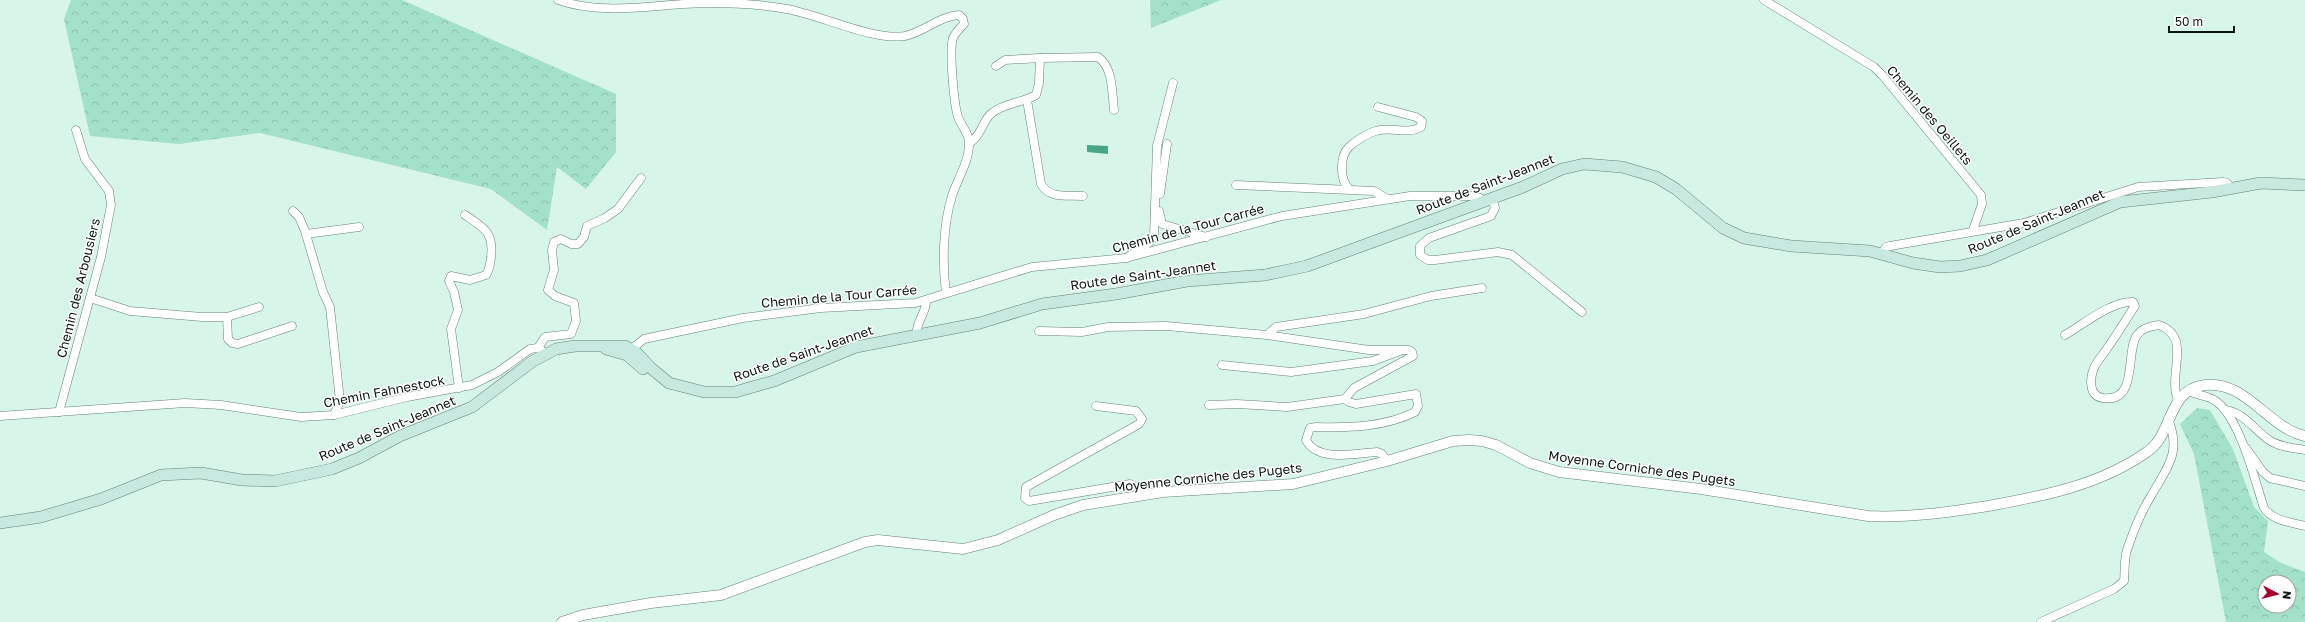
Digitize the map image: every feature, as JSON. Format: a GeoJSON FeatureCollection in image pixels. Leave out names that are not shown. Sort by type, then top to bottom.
{"type":"FeatureCollection","features":[{"type":"Feature","properties":{"kind":"main road","name":"Route de Saint-Jeannet"},"geometry":{"type":"LineString","coordinates":[[0,523],[41,517],[101,499],[162,475],[201,473],[242,480],[275,481],[332,469],[359,458],[400,436],[472,407],[541,351],[584,345],[618,345],[663,379],[674,385],[698,391],[739,392],[774,381],[856,347],[980,323],[1054,301],[1116,294],[1187,281],[1246,277],[1287,271],[1326,259],[1532,184],[1562,169],[1584,164],[1613,165],[1644,173],[1666,183],[1723,228],[1744,238],[1776,244],[1881,254],[1925,266],[1960,266],[1978,263],[2009,251],[2112,204],[2129,200],[2182,196],[2272,182],[2305,185]]}},
{"type":"Feature","properties":{"kind":"street"},"geometry":{"type":"LineString","coordinates":[[558,0],[595,9],[708,3],[779,7],[798,10],[864,31],[905,36],[946,18],[959,15],[963,19],[964,24],[952,39],[951,49],[954,85],[958,116],[970,143],[968,154],[952,198],[947,221],[944,277],[946,293]]}},
{"type":"Feature","properties":{"kind":"street","name":"Chemin des Oeillets"},"geometry":{"type":"LineString","coordinates":[[1764,0],[1874,67],[1883,76],[1981,195],[1982,204],[1974,230]]}},
{"type":"Feature","properties":{"kind":"street"},"geometry":{"type":"LineString","coordinates":[[996,66],[1006,60],[1098,57],[1104,62],[1108,70],[1114,110]]}},
{"type":"Feature","properties":{"kind":"street"},"geometry":{"type":"LineString","coordinates":[[970,143],[980,134],[990,114],[999,108],[1027,100],[1036,95],[1039,83],[1040,58]]}},
{"type":"Feature","properties":{"kind":"street"},"geometry":{"type":"LineString","coordinates":[[1126,258],[1134,250],[1150,244],[1154,237],[1157,146],[1173,83]]}},
{"type":"Feature","properties":{"kind":"street"},"geometry":{"type":"LineString","coordinates":[[1027,100],[1043,187],[1052,194],[1082,196]]}},
{"type":"Feature","properties":{"kind":"street"},"geometry":{"type":"LineString","coordinates":[[1349,189],[1343,183],[1342,169],[1344,153],[1349,147],[1380,130],[1387,128],[1416,130],[1421,127],[1422,121],[1416,117],[1378,107]]}},
{"type":"Feature","properties":{"kind":"street","name":"Chemin des Arbousiers"},"geometry":{"type":"LineString","coordinates":[[59,412],[101,257],[111,206],[109,191],[85,160],[76,130]]}},
{"type":"Feature","properties":{"kind":"street"},"geometry":{"type":"LineString","coordinates":[[1166,144],[1159,200],[1160,219],[1162,224],[1206,238]]}},
{"type":"Feature","properties":{"kind":"street","name":"Chemin Fahnestock"},"geometry":{"type":"LineString","coordinates":[[0,416],[185,402],[220,405],[301,417],[334,415],[407,397],[459,388],[485,380],[508,366],[530,349],[541,351],[545,337],[571,334],[576,321],[574,304],[555,296],[548,290],[553,273],[552,250],[554,242],[561,239],[571,244],[578,244],[584,237],[587,226],[605,218],[618,209],[641,178]]}},
{"type":"Feature","properties":{"kind":"street"},"geometry":{"type":"LineString","coordinates":[[1881,254],[1886,247],[1974,230],[2024,223],[2138,187],[2223,182],[2227,183],[2231,188]]}},
{"type":"Feature","properties":{"kind":"street"},"geometry":{"type":"LineString","coordinates":[[1236,185],[1374,191],[1387,199]]}},
{"type":"Feature","properties":{"kind":"street","name":"Chemin de la Tour Carrée"},"geometry":{"type":"LineString","coordinates":[[633,355],[637,343],[644,338],[743,318],[821,308],[902,305],[926,300],[1032,267],[1126,258],[1206,238],[1282,216],[1410,196],[1471,196],[1487,200]]}},
{"type":"Feature","properties":{"kind":"street"},"geometry":{"type":"LineString","coordinates":[[1487,200],[1495,208],[1491,216],[1429,238],[1420,246],[1420,255],[1428,260],[1498,252],[1512,255],[1582,312]]}},
{"type":"Feature","properties":{"kind":"street"},"geometry":{"type":"LineString","coordinates":[[293,211],[299,217],[306,234],[323,292],[330,307],[340,401],[334,415]]}},
{"type":"Feature","properties":{"kind":"street"},"geometry":{"type":"LineString","coordinates":[[459,388],[451,329],[458,310],[450,281],[451,276],[470,280],[486,275],[490,270],[493,244],[490,235],[465,215]]}},
{"type":"Feature","properties":{"kind":"street"},"geometry":{"type":"LineString","coordinates":[[306,234],[359,227]]}},
{"type":"Feature","properties":{"kind":"street"},"geometry":{"type":"LineString","coordinates":[[1267,335],[1276,327],[1364,314],[1438,294],[1482,288]]}},
{"type":"Feature","properties":{"kind":"street"},"geometry":{"type":"LineString","coordinates":[[90,298],[130,311],[202,318],[227,317],[259,307]]}},
{"type":"Feature","properties":{"kind":"street"},"geometry":{"type":"LineString","coordinates":[[917,335],[918,324],[926,311],[926,300]]}},
{"type":"Feature","properties":{"kind":"street"},"geometry":{"type":"LineString","coordinates":[[2065,335],[2112,307],[2126,302],[2133,302],[2135,306],[2095,366],[2091,382],[2092,390],[2100,397],[2106,398],[2121,392],[2129,381],[2132,350],[2137,335],[2144,329],[2159,325],[2172,332],[2176,337],[2177,358],[2174,387],[2178,400]]}},
{"type":"Feature","properties":{"kind":"street"},"geometry":{"type":"LineString","coordinates":[[227,317],[228,339],[232,343],[238,344],[292,326]]}},
{"type":"Feature","properties":{"kind":"street"},"geometry":{"type":"LineString","coordinates":[[1039,331],[1082,332],[1108,326],[1172,327],[1267,335],[1369,350],[1402,350],[1412,352],[1413,356],[1354,388],[1345,399]]}},
{"type":"Feature","properties":{"kind":"street"},"geometry":{"type":"LineString","coordinates":[[1222,365],[1291,372],[1373,361],[1402,350]]}},
{"type":"Feature","properties":{"kind":"street","name":"Moyenne Corniche des Pugets"},"geometry":{"type":"LineString","coordinates":[[562,622],[577,617],[651,602],[721,595],[865,542],[878,540],[957,549],[978,546],[998,540],[1073,508],[1143,496],[1205,488],[1292,484],[1387,461],[1453,441],[1482,441],[1496,446],[1530,463],[1559,472],[1701,489],[1868,516],[1911,516],[2032,498],[2090,483],[2116,471],[2148,452],[2161,437],[2178,400],[2188,391],[2205,385],[2224,387],[2247,398],[2276,423],[2290,431],[2305,436]]}},
{"type":"Feature","properties":{"kind":"street"},"geometry":{"type":"LineString","coordinates":[[2188,391],[2214,399],[2225,410],[2235,425],[2264,508],[2268,514],[2275,518],[2305,526]]}},
{"type":"Feature","properties":{"kind":"street"},"geometry":{"type":"LineString","coordinates":[[1209,405],[1232,404],[1287,407],[1345,399],[1356,404],[1416,394],[1418,406],[1416,412],[1396,420],[1348,427],[1316,427],[1310,428],[1307,433],[1306,440],[1316,450],[1337,454],[1377,452],[1382,454],[1387,461]]}},
{"type":"Feature","properties":{"kind":"street"},"geometry":{"type":"LineString","coordinates":[[1096,406],[1136,411],[1142,419],[1139,424],[1026,487],[1025,498],[1029,501],[1130,484],[1141,489],[1143,496]]}},
{"type":"Feature","properties":{"kind":"street"},"geometry":{"type":"LineString","coordinates":[[2225,410],[2235,412],[2249,421],[2268,440],[2283,446],[2305,450]]}},
{"type":"Feature","properties":{"kind":"street"},"geometry":{"type":"LineString","coordinates":[[2041,622],[2114,590],[2124,581],[2127,551],[2151,496],[2166,474],[2172,458],[2175,444],[2168,419]]}},
{"type":"Feature","properties":{"kind":"street"},"geometry":{"type":"LineString","coordinates":[[2242,444],[2270,478],[2305,486]]}},
{"type":"Feature","properties":{"kind":"green space"},"geometry":{"type":"Polygon","coordinates":[[[71,0],[402,0],[616,94],[616,152],[586,189],[557,167],[547,230],[491,189],[260,133],[179,144],[90,136],[64,19],[71,0]]]}},
{"type":"Feature","properties":{"kind":"green space"},"geometry":{"type":"Polygon","coordinates":[[[1150,0],[1221,0],[1151,28],[1150,0]]]}},
{"type":"Feature","properties":{"kind":"green space"},"geometry":{"type":"Polygon","coordinates":[[[2197,408],[2210,410],[2233,449],[2254,507],[2268,521],[2264,552],[2281,563],[2305,572],[2305,622],[2226,622],[2194,454],[2180,424],[2197,408]]]}},
{"type":"Feature","properties":{"kind":"shaded area"},"geometry":{"type":"Polygon","coordinates":[[[1087,145],[1108,146],[1108,154],[1087,152],[1087,145]]]}}]}
